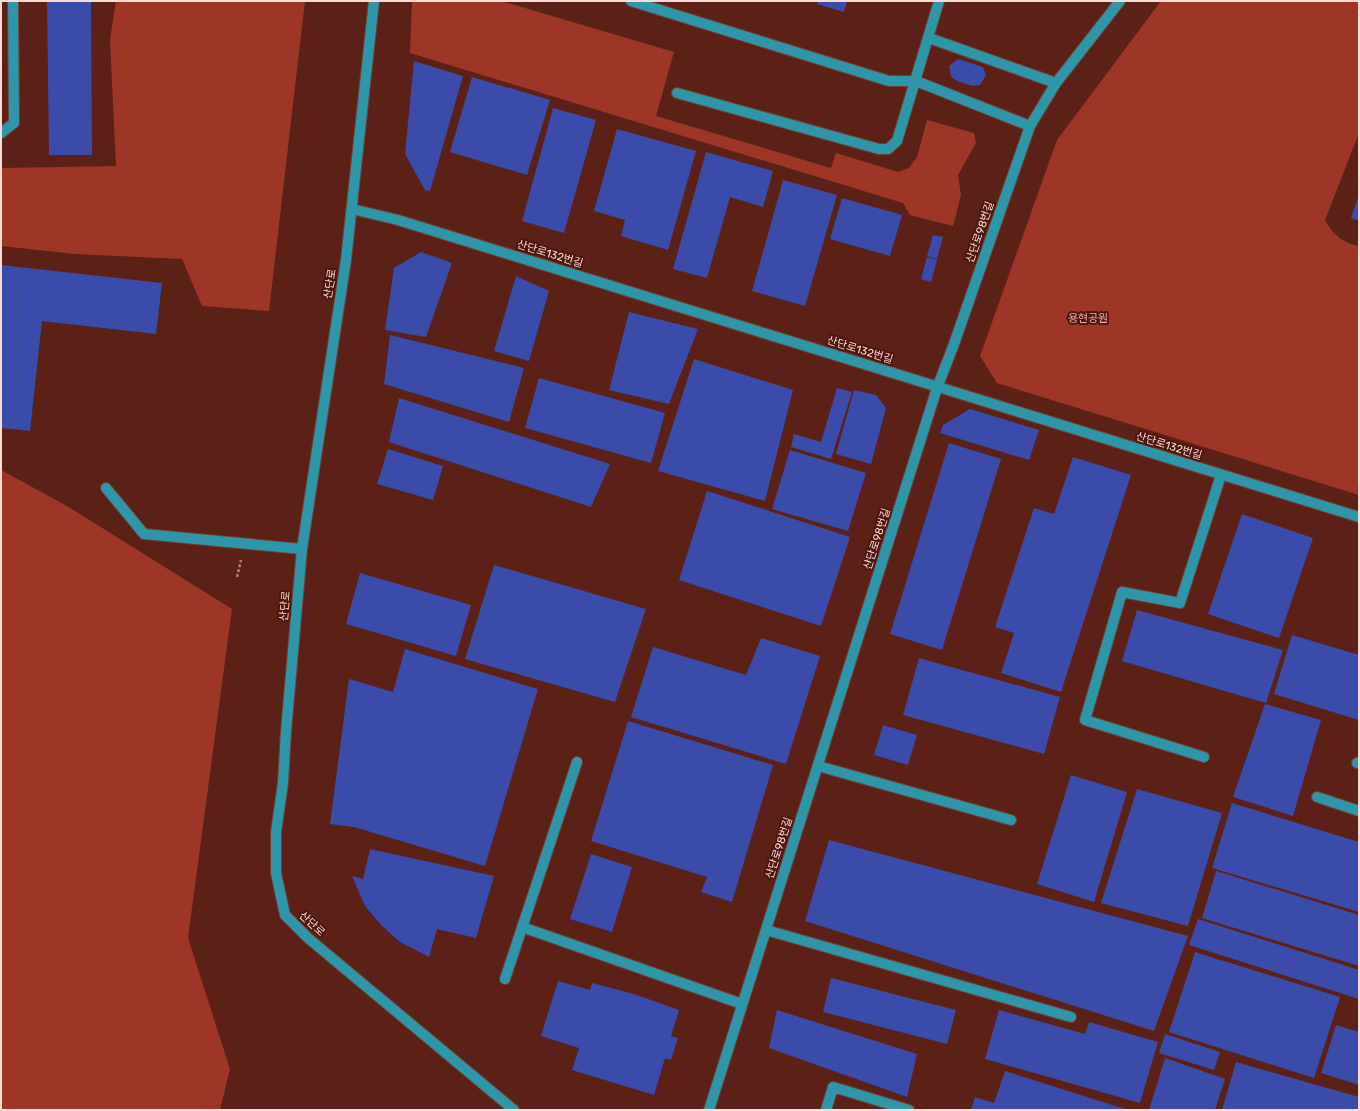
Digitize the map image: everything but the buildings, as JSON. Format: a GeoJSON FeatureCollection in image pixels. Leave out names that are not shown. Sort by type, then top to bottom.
{"type":"FeatureCollection","features":[{"type":"Feature","properties":{"kind":"lane"},"geometry":{"type":"LineString","coordinates":[[1,132],[14,122],[13,1]]}},
{"type":"Feature","properties":{"kind":"lane","name":"산단로"},"geometry":{"type":"LineString","coordinates":[[374,1],[352,209],[302,549],[286,731],[283,783],[276,832],[276,873],[285,915],[308,938],[514,1110]]}},
{"type":"Feature","properties":{"kind":"lane"},"geometry":{"type":"LineString","coordinates":[[631,1],[889,81],[916,81],[1030,126]]}},
{"type":"Feature","properties":{"kind":"lane"},"geometry":{"type":"LineString","coordinates":[[677,93],[879,149],[888,149],[897,141],[939,1]]}},
{"type":"Feature","properties":{"kind":"lane","name":"산단로98번길"},"geometry":{"type":"LineString","coordinates":[[709,1110],[937,388],[954,344],[1030,126],[1056,83],[1120,1]]}},
{"type":"Feature","properties":{"kind":"lane"},"geometry":{"type":"LineString","coordinates":[[928,38],[1056,83]]}},
{"type":"Feature","properties":{"kind":"lane","name":"산단로132번길"},"geometry":{"type":"LineString","coordinates":[[352,209],[406,222],[888,371],[937,388],[1359,517]]}},
{"type":"Feature","properties":{"kind":"lane"},"geometry":{"type":"LineString","coordinates":[[1204,757],[1085,720],[1122,592],[1180,603],[1221,475]]}},
{"type":"Feature","properties":{"kind":"lane"},"geometry":{"type":"LineString","coordinates":[[106,488],[144,534],[302,549]]}},
{"type":"Feature","properties":{"kind":"lane"},"geometry":{"type":"LineString","coordinates":[[505,979],[577,762]]}},
{"type":"Feature","properties":{"kind":"lane"},"geometry":{"type":"LineString","coordinates":[[818,766],[1011,820]]}},
{"type":"Feature","properties":{"kind":"lane"},"geometry":{"type":"LineString","coordinates":[[1317,797],[1359,811]]}},
{"type":"Feature","properties":{"kind":"lane"},"geometry":{"type":"LineString","coordinates":[[522,927],[742,1004]]}},
{"type":"Feature","properties":{"kind":"lane"},"geometry":{"type":"LineString","coordinates":[[766,930],[1071,1017]]}},
{"type":"Feature","properties":{"kind":"lane"},"geometry":{"type":"LineString","coordinates":[[826,1110],[832,1087],[909,1110]]}},
{"type":"Feature","properties":{"kind":"green space"},"geometry":{"type":"Polygon","coordinates":[[[116,1],[305,1],[269,311],[202,306],[182,259],[75,254],[1,246],[1,168],[116,166],[110,40],[116,1]]]}},
{"type":"Feature","properties":{"kind":"green space"},"geometry":{"type":"Polygon","coordinates":[[[412,1],[501,1],[674,52],[656,116],[831,168],[836,153],[898,172],[909,168],[917,157],[927,120],[974,133],[976,143],[958,175],[961,195],[953,226],[910,215],[903,203],[410,53],[412,1]]]}},
{"type":"Feature","properties":{"kind":"green space","name":"용현공원"},"geometry":{"type":"Polygon","coordinates":[[[1161,1],[1359,1],[1359,133],[1325,220],[1331,230],[1339,238],[1348,243],[1359,246],[1359,495],[997,383],[980,356],[1057,140],[1161,1]]]}},
{"type":"Feature","properties":{"kind":"green space"},"geometry":{"type":"Polygon","coordinates":[[[1,470],[67,506],[232,609],[188,938],[230,1069],[220,1110],[1,1110],[1,470]]]}}]}
